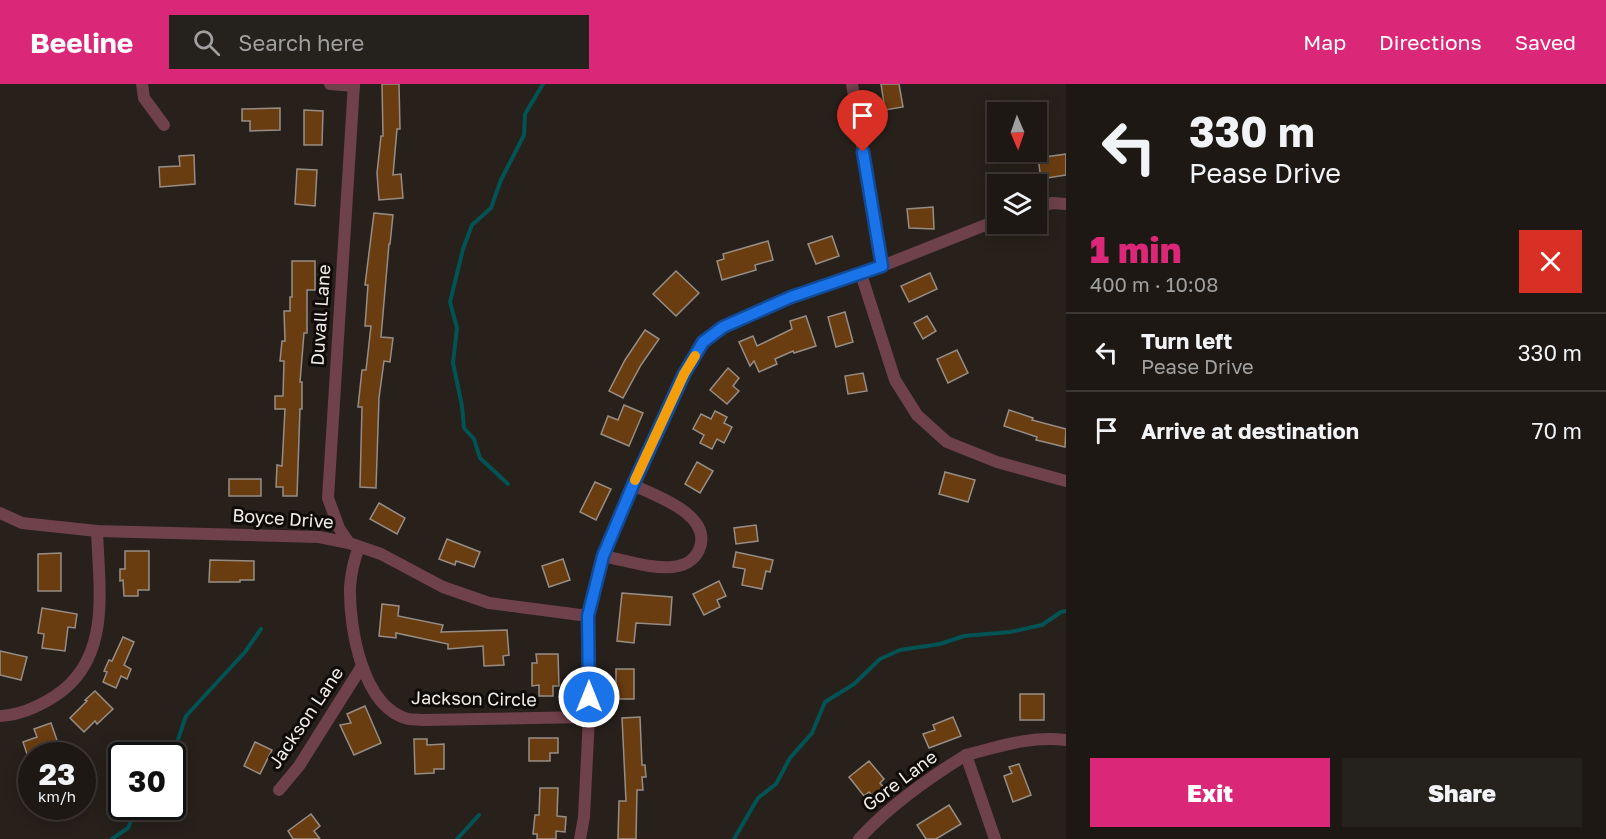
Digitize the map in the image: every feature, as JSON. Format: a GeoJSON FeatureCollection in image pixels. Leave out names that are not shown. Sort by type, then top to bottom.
{"type":"FeatureCollection","features":[{"type":"Feature","properties":{"kind":"street"},"geometry":{"type":"LineString","coordinates":[[142,84],[144,98],[164,125]]}},
{"type":"Feature","properties":{"kind":"street"},"geometry":{"type":"LineString","coordinates":[[330,84],[354,85]]}},
{"type":"Feature","properties":{"kind":"street"},"geometry":{"type":"LineString","coordinates":[[852,84],[882,266]]}},
{"type":"Feature","properties":{"kind":"street","name":"Duvall Lane"},"geometry":{"type":"LineString","coordinates":[[354,85],[328,498],[339,528],[354,545]]}},
{"type":"Feature","properties":{"kind":"street"},"geometry":{"type":"LineString","coordinates":[[1047,205],[1066,204]]}},
{"type":"Feature","properties":{"kind":"street"},"geometry":{"type":"LineString","coordinates":[[580,839],[584,816],[589,717],[588,616],[603,556],[684,374],[703,342],[723,327],[781,301],[861,274],[987,223]]}},
{"type":"Feature","properties":{"kind":"street"},"geometry":{"type":"LineString","coordinates":[[861,274],[895,380],[917,415],[948,442],[997,462],[1066,481]]}},
{"type":"Feature","properties":{"kind":"street"},"geometry":{"type":"LineString","coordinates":[[603,556],[672,567],[683,565],[691,560],[698,551],[700,531],[693,519],[679,507],[633,485]]}},
{"type":"Feature","properties":{"kind":"street","name":"Boyce Drive"},"geometry":{"type":"LineString","coordinates":[[0,513],[22,523],[97,531],[319,537],[381,554],[443,587],[489,603],[588,616]]}},
{"type":"Feature","properties":{"kind":"street"},"geometry":{"type":"LineString","coordinates":[[0,716],[23,712],[43,704],[65,689],[84,669],[94,645],[99,617],[97,531]]}},
{"type":"Feature","properties":{"kind":"street","name":"Jackson Circle"},"geometry":{"type":"LineString","coordinates":[[354,545],[350,587],[352,626],[362,666],[374,692],[395,713],[408,719],[589,717]]}},
{"type":"Feature","properties":{"kind":"street","name":"Jackson Lane"},"geometry":{"type":"LineString","coordinates":[[279,790],[299,766],[362,666]]}},
{"type":"Feature","properties":{"kind":"street","name":"Gore Lane"},"geometry":{"type":"LineString","coordinates":[[859,839],[876,820],[925,780],[966,755],[1024,739],[1066,740]]}},
{"type":"Feature","properties":{"kind":"street","name":"Gore Lane"},"geometry":{"type":"LineString","coordinates":[[966,755],[995,839]]}},
{"type":"Feature","properties":{"kind":"building"},"geometry":{"type":"Polygon","coordinates":[[[382,84],[399,84],[400,129],[397,129],[393,175],[401,174],[403,198],[379,200],[377,173],[381,136],[383,136],[382,84]]]}},
{"type":"Feature","properties":{"kind":"building"},"geometry":{"type":"Polygon","coordinates":[[[881,84],[899,84],[903,107],[885,110],[881,84]]]}},
{"type":"Feature","properties":{"kind":"building"},"geometry":{"type":"Polygon","coordinates":[[[280,108],[280,130],[250,131],[250,121],[242,121],[242,109],[280,108]]]}},
{"type":"Feature","properties":{"kind":"building"},"geometry":{"type":"Polygon","coordinates":[[[304,110],[323,111],[322,145],[304,145],[304,110]]]}},
{"type":"Feature","properties":{"kind":"building"},"geometry":{"type":"Polygon","coordinates":[[[1066,154],[1066,175],[1047,178],[1047,174],[1040,174],[1039,162],[1047,162],[1047,157],[1066,154]]]}},
{"type":"Feature","properties":{"kind":"building"},"geometry":{"type":"Polygon","coordinates":[[[194,155],[195,184],[160,187],[159,167],[180,166],[179,156],[194,155]]]}},
{"type":"Feature","properties":{"kind":"building"},"geometry":{"type":"Polygon","coordinates":[[[297,169],[317,170],[315,206],[295,204],[297,169]]]}},
{"type":"Feature","properties":{"kind":"building"},"geometry":{"type":"Polygon","coordinates":[[[933,207],[934,229],[909,228],[907,209],[933,207]]]}},
{"type":"Feature","properties":{"kind":"building"},"geometry":{"type":"Polygon","coordinates":[[[374,213],[393,215],[381,337],[393,338],[390,362],[384,361],[379,398],[376,488],[360,487],[362,407],[358,407],[362,370],[366,370],[371,326],[365,326],[368,285],[365,285],[374,213]]]}},
{"type":"Feature","properties":{"kind":"building"},"geometry":{"type":"Polygon","coordinates":[[[832,236],[839,256],[816,264],[808,244],[832,236]]]}},
{"type":"Feature","properties":{"kind":"building"},"geometry":{"type":"Polygon","coordinates":[[[768,241],[773,260],[755,265],[756,270],[722,280],[717,261],[724,259],[723,254],[768,241]]]}},
{"type":"Feature","properties":{"kind":"building"},"geometry":{"type":"Polygon","coordinates":[[[292,261],[315,261],[315,290],[307,290],[307,333],[304,333],[300,382],[302,382],[302,409],[300,409],[297,496],[283,496],[283,487],[276,487],[277,465],[282,466],[285,409],[275,409],[275,396],[283,396],[284,361],[280,361],[282,341],[285,341],[284,311],[290,311],[290,297],[292,297],[292,261]]]}},
{"type":"Feature","properties":{"kind":"building"},"geometry":{"type":"Polygon","coordinates":[[[676,271],[699,293],[676,316],[653,294],[676,271]]]}},
{"type":"Feature","properties":{"kind":"building"},"geometry":{"type":"Polygon","coordinates":[[[930,273],[937,289],[909,302],[901,286],[930,273]]]}},
{"type":"Feature","properties":{"kind":"building"},"geometry":{"type":"Polygon","coordinates":[[[845,312],[853,342],[836,347],[828,317],[845,312]]]}},
{"type":"Feature","properties":{"kind":"building"},"geometry":{"type":"Polygon","coordinates":[[[806,316],[816,346],[794,353],[793,351],[775,359],[777,364],[759,372],[754,361],[750,366],[739,342],[753,336],[757,346],[792,329],[790,321],[806,316]]]}},
{"type":"Feature","properties":{"kind":"building"},"geometry":{"type":"Polygon","coordinates":[[[927,316],[936,331],[923,339],[914,323],[927,316]]]}},
{"type":"Feature","properties":{"kind":"building"},"geometry":{"type":"Polygon","coordinates":[[[645,330],[659,339],[641,365],[623,398],[609,391],[625,360],[645,330]]]}},
{"type":"Feature","properties":{"kind":"building"},"geometry":{"type":"Polygon","coordinates":[[[957,350],[968,373],[948,383],[937,359],[957,350]]]}},
{"type":"Feature","properties":{"kind":"building"},"geometry":{"type":"Polygon","coordinates":[[[728,368],[739,378],[733,386],[739,391],[727,404],[710,390],[728,368]]]}},
{"type":"Feature","properties":{"kind":"building"},"geometry":{"type":"Polygon","coordinates":[[[863,373],[867,391],[848,394],[845,376],[863,373]]]}},
{"type":"Feature","properties":{"kind":"building"},"geometry":{"type":"Polygon","coordinates":[[[624,405],[643,413],[629,446],[601,434],[608,416],[618,420],[624,405]]]}},
{"type":"Feature","properties":{"kind":"building"},"geometry":{"type":"Polygon","coordinates":[[[1009,410],[1033,418],[1032,420],[1066,429],[1065,447],[1036,440],[1037,437],[1004,426],[1009,410]]]}},
{"type":"Feature","properties":{"kind":"building"},"geometry":{"type":"Polygon","coordinates":[[[715,411],[727,417],[724,423],[732,427],[724,443],[717,439],[712,449],[700,443],[704,435],[693,429],[701,414],[711,419],[715,411]]]}},
{"type":"Feature","properties":{"kind":"building"},"geometry":{"type":"Polygon","coordinates":[[[697,462],[713,471],[700,493],[685,484],[697,462]]]}},
{"type":"Feature","properties":{"kind":"building"},"geometry":{"type":"Polygon","coordinates":[[[945,472],[975,480],[968,502],[939,494],[945,472]]]}},
{"type":"Feature","properties":{"kind":"building"},"geometry":{"type":"Polygon","coordinates":[[[229,479],[261,479],[261,496],[229,496],[229,479]]]}},
{"type":"Feature","properties":{"kind":"building"},"geometry":{"type":"Polygon","coordinates":[[[595,482],[611,489],[596,520],[580,512],[595,482]]]}},
{"type":"Feature","properties":{"kind":"building"},"geometry":{"type":"Polygon","coordinates":[[[379,503],[405,518],[397,534],[370,519],[379,503]]]}},
{"type":"Feature","properties":{"kind":"building"},"geometry":{"type":"Polygon","coordinates":[[[756,525],[758,541],[736,544],[734,528],[756,525]]]}},
{"type":"Feature","properties":{"kind":"building"},"geometry":{"type":"Polygon","coordinates":[[[447,539],[480,552],[474,567],[456,561],[455,565],[439,559],[447,539]]]}},
{"type":"Feature","properties":{"kind":"building"},"geometry":{"type":"Polygon","coordinates":[[[125,551],[149,551],[149,590],[138,590],[138,596],[124,596],[120,569],[125,569],[125,551]]]}},
{"type":"Feature","properties":{"kind":"building"},"geometry":{"type":"Polygon","coordinates":[[[736,552],[773,560],[770,572],[766,571],[762,589],[742,585],[745,569],[733,567],[736,552]]]}},
{"type":"Feature","properties":{"kind":"building"},"geometry":{"type":"Polygon","coordinates":[[[61,553],[61,591],[38,591],[38,554],[61,553]]]}},
{"type":"Feature","properties":{"kind":"building"},"geometry":{"type":"Polygon","coordinates":[[[563,559],[570,580],[549,587],[542,566],[563,559]]]}},
{"type":"Feature","properties":{"kind":"building"},"geometry":{"type":"Polygon","coordinates":[[[210,560],[254,561],[254,580],[209,582],[210,560]]]}},
{"type":"Feature","properties":{"kind":"building"},"geometry":{"type":"Polygon","coordinates":[[[719,581],[726,596],[717,600],[720,607],[704,615],[693,594],[719,581]]]}},
{"type":"Feature","properties":{"kind":"building"},"geometry":{"type":"Polygon","coordinates":[[[622,593],[672,597],[670,625],[636,623],[634,643],[617,641],[622,593]]]}},
{"type":"Feature","properties":{"kind":"building"},"geometry":{"type":"Polygon","coordinates":[[[382,604],[399,606],[398,616],[443,625],[441,632],[507,630],[509,655],[503,656],[504,665],[484,666],[483,646],[448,649],[448,644],[396,633],[396,638],[379,636],[382,604]]]}},
{"type":"Feature","properties":{"kind":"building"},"geometry":{"type":"Polygon","coordinates":[[[42,608],[77,614],[75,628],[68,627],[65,651],[42,648],[44,634],[38,633],[42,608]]]}},
{"type":"Feature","properties":{"kind":"building"},"geometry":{"type":"Polygon","coordinates":[[[123,637],[134,642],[124,665],[131,669],[127,679],[121,676],[116,688],[103,682],[107,672],[104,671],[109,660],[112,661],[123,637]]]}},
{"type":"Feature","properties":{"kind":"building"},"geometry":{"type":"Polygon","coordinates":[[[0,651],[27,657],[21,680],[0,675],[0,651]]]}},
{"type":"Feature","properties":{"kind":"building"},"geometry":{"type":"Polygon","coordinates":[[[536,654],[558,654],[559,686],[553,686],[553,696],[539,696],[539,685],[532,686],[532,663],[537,663],[536,654]]]}},
{"type":"Feature","properties":{"kind":"building"},"geometry":{"type":"Polygon","coordinates":[[[616,669],[634,669],[634,699],[616,699],[616,669]]]}},
{"type":"Feature","properties":{"kind":"building"},"geometry":{"type":"Polygon","coordinates":[[[95,691],[113,709],[97,724],[95,721],[84,732],[70,718],[95,691]]]}},
{"type":"Feature","properties":{"kind":"building"},"geometry":{"type":"Polygon","coordinates":[[[1020,694],[1044,694],[1044,720],[1020,720],[1020,694]]]}},
{"type":"Feature","properties":{"kind":"building"},"geometry":{"type":"Polygon","coordinates":[[[365,706],[381,743],[354,755],[340,725],[351,723],[347,714],[365,706]]]}},
{"type":"Feature","properties":{"kind":"building"},"geometry":{"type":"Polygon","coordinates":[[[640,717],[642,765],[645,765],[646,777],[642,777],[643,790],[637,790],[636,839],[618,839],[619,801],[626,801],[622,718],[640,717]]]}},
{"type":"Feature","properties":{"kind":"building"},"geometry":{"type":"Polygon","coordinates":[[[953,717],[961,736],[929,748],[923,734],[935,730],[933,725],[953,717]]]}},
{"type":"Feature","properties":{"kind":"building"},"geometry":{"type":"Polygon","coordinates":[[[51,723],[58,742],[23,742],[37,737],[34,729],[51,723]]]}},
{"type":"Feature","properties":{"kind":"building"},"geometry":{"type":"Polygon","coordinates":[[[529,738],[558,738],[558,753],[550,753],[550,761],[529,761],[529,738]]]}},
{"type":"Feature","properties":{"kind":"building"},"geometry":{"type":"Polygon","coordinates":[[[414,739],[427,739],[427,745],[444,744],[444,769],[434,769],[434,773],[415,774],[414,739]]]}},
{"type":"Feature","properties":{"kind":"building"},"geometry":{"type":"Polygon","coordinates":[[[255,742],[272,750],[260,774],[244,766],[255,742]]]}},
{"type":"Feature","properties":{"kind":"building"},"geometry":{"type":"Polygon","coordinates":[[[869,761],[884,779],[880,783],[885,789],[874,798],[869,792],[864,796],[849,777],[869,761]]]}},
{"type":"Feature","properties":{"kind":"building"},"geometry":{"type":"Polygon","coordinates":[[[1019,764],[1031,795],[1013,802],[1004,776],[1012,773],[1009,767],[1019,764]]]}},
{"type":"Feature","properties":{"kind":"building"},"geometry":{"type":"Polygon","coordinates":[[[540,788],[558,788],[557,816],[566,817],[565,832],[556,831],[556,839],[537,839],[537,834],[533,834],[535,815],[539,815],[540,788]]]}},
{"type":"Feature","properties":{"kind":"building"},"geometry":{"type":"Polygon","coordinates":[[[949,805],[961,824],[936,839],[926,839],[917,825],[949,805]]]}},
{"type":"Feature","properties":{"kind":"building"},"geometry":{"type":"Polygon","coordinates":[[[311,814],[320,826],[314,831],[320,839],[293,839],[288,831],[311,814]]]}},
{"type":"Feature","properties":{"kind":"waterway"},"geometry":{"type":"LineString","coordinates":[[508,484],[480,458],[474,439],[464,428],[453,363],[457,328],[450,302],[463,249],[472,225],[491,208],[501,180],[524,135],[525,114],[543,84]]}},
{"type":"Feature","properties":{"kind":"waterway"},"geometry":{"type":"LineString","coordinates":[[734,839],[758,798],[776,784],[790,758],[812,733],[825,702],[854,684],[880,659],[900,650],[940,644],[964,636],[1010,632],[1042,625],[1066,611]]}},
{"type":"Feature","properties":{"kind":"waterway"},"geometry":{"type":"LineString","coordinates":[[177,742],[186,716],[245,652],[261,629]]}},
{"type":"Feature","properties":{"kind":"waterway"},"geometry":{"type":"LineString","coordinates":[[457,839],[479,815]]}},
{"type":"Feature","properties":{"kind":"waterway"},"geometry":{"type":"LineString","coordinates":[[112,839],[128,828],[131,820]]}},
{"type":"Feature","properties":{"kind":"slow traffic"},"geometry":{"type":"LineString","coordinates":[[635,480],[684,374],[695,356]]}},
{"type":"Feature","properties":{"kind":"route"},"geometry":{"type":"LineString","coordinates":[[589,697],[588,616],[603,556],[684,374],[703,342],[723,327],[791,297],[882,266],[863,152]]}}]}
